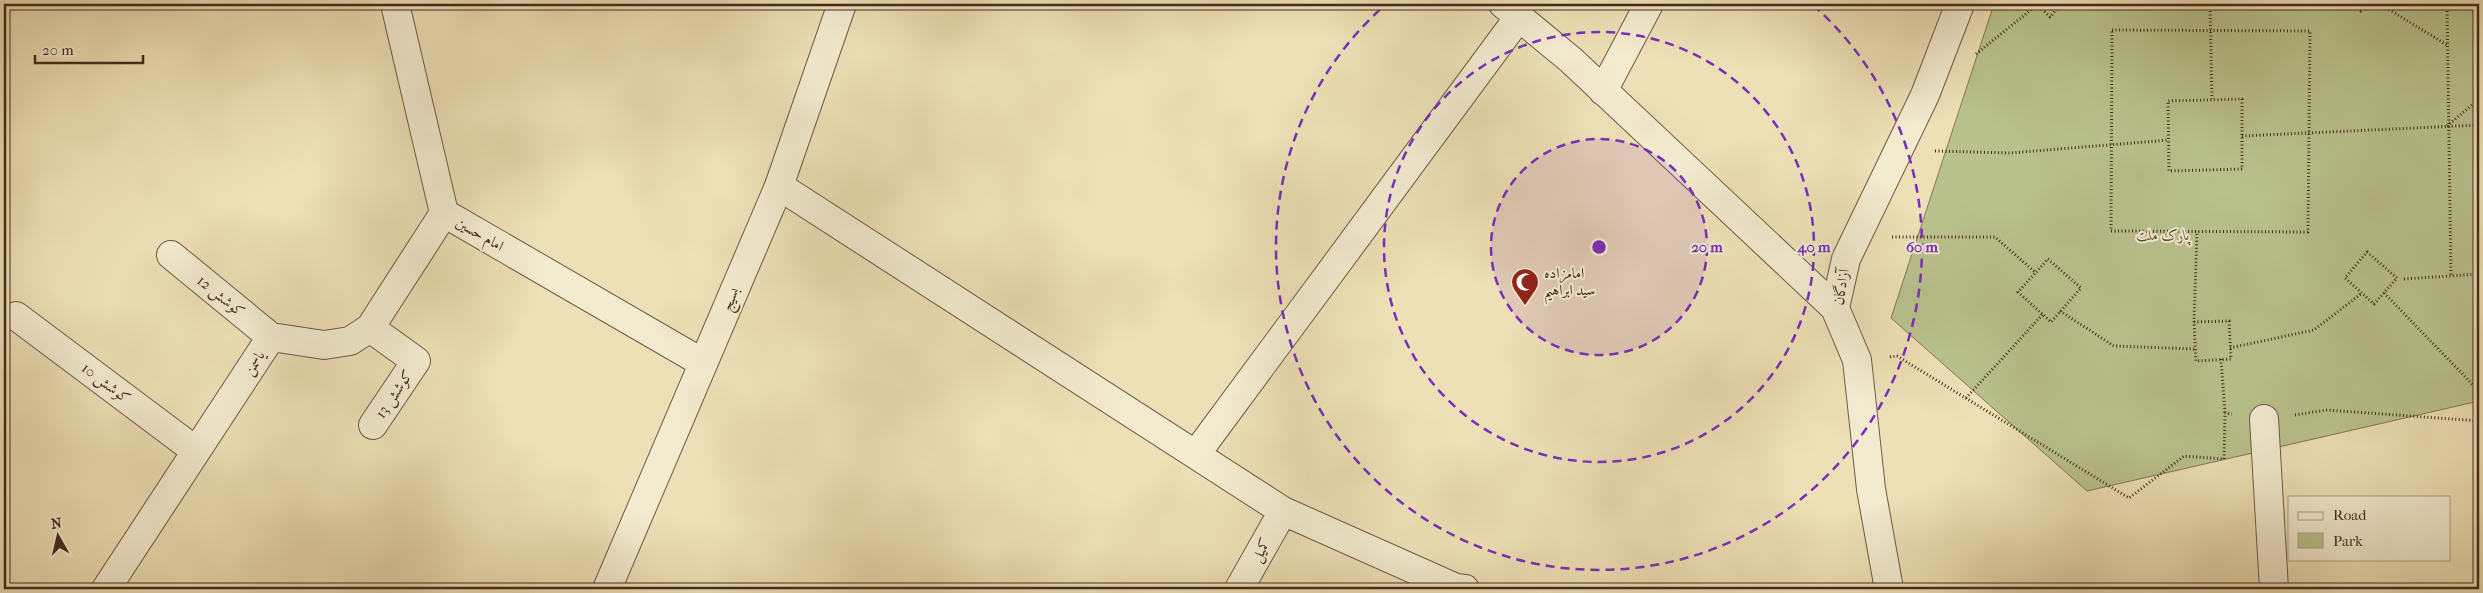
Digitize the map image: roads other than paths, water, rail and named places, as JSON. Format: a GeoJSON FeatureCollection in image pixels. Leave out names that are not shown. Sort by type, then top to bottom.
{"type":"FeatureCollection","features":[{"type":"Feature","properties":{"kind":"street","name":"امام حسین"},"geometry":{"type":"LineString","coordinates":[[395,4],[444,213],[703,363]]}},
{"type":"Feature","properties":{"kind":"street","name":"بسیج"},"geometry":{"type":"LineString","coordinates":[[607,589],[779,186],[842,4]]}},
{"type":"Feature","properties":{"kind":"street"},"geometry":{"type":"LineString","coordinates":[[1603,91],[1649,4]]}},
{"type":"Feature","properties":{"kind":"street","name":"آزادگان"},"geometry":{"type":"LineString","coordinates":[[1889,589],[1871,489],[1857,360],[1835,308],[1846,259],[1926,95],[1960,4]]}},
{"type":"Feature","properties":{"kind":"street"},"geometry":{"type":"LineString","coordinates":[[1196,454],[1511,10],[1571,60],[1835,308]]}},
{"type":"Feature","properties":{"kind":"street"},"geometry":{"type":"LineString","coordinates":[[779,186],[1283,511],[1456,588],[1465,589]]}},
{"type":"Feature","properties":{"kind":"street","name":"یاسمن"},"geometry":{"type":"LineString","coordinates":[[106,589],[271,337],[324,345],[350,341],[370,328],[444,213]]}},
{"type":"Feature","properties":{"kind":"street","name":"کوشش 12"},"geometry":{"type":"LineString","coordinates":[[171,255],[271,337]]}},
{"type":"Feature","properties":{"kind":"street","name":"کوشش 10"},"geometry":{"type":"LineString","coordinates":[[16,316],[196,451]]}},
{"type":"Feature","properties":{"kind":"street","name":"کوشش 13"},"geometry":{"type":"LineString","coordinates":[[370,328],[416,361],[373,425]]}},
{"type":"Feature","properties":{"kind":"street"},"geometry":{"type":"LineString","coordinates":[[2264,419],[2274,589]]}},
{"type":"Feature","properties":{"kind":"street","name":"کمیل"},"geometry":{"type":"LineString","coordinates":[[1239,589],[1283,511]]}},
{"type":"Feature","properties":{"kind":"place","name":"امامزاده سید ابراهیم"},"geometry":{"type":"Point","coordinates":[1525,306]}},
{"type":"Feature","properties":{"kind":"park label","name":"پارک ملت"},"geometry":{"type":"Point","coordinates":[2163,235]}}]}
